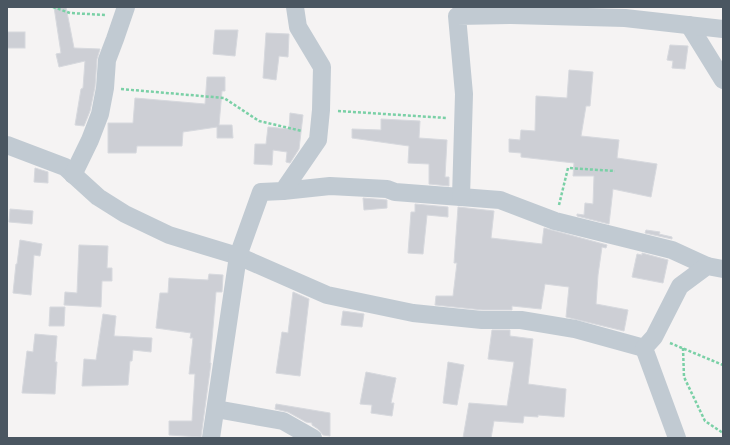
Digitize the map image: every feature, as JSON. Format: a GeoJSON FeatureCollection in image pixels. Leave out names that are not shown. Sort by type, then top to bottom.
{"type":"FeatureCollection","features":[{"type":"Feature","properties":{"kind":"street"},"geometry":{"type":"LineString","coordinates":[[283,191],[318,140],[321,110],[322,67],[298,27],[295,7]]}},
{"type":"Feature","properties":{"kind":"street"},"geometry":{"type":"LineString","coordinates":[[73,175],[90,140],[100,114],[105,88],[107,60],[124,12]]}},
{"type":"Feature","properties":{"kind":"street"},"geometry":{"type":"LineString","coordinates":[[461,197],[464,94],[457,16],[511,16],[624,12],[689,25],[723,29]]}},
{"type":"Feature","properties":{"kind":"street"},"geometry":{"type":"LineString","coordinates":[[689,25],[723,80]]}},
{"type":"Feature","properties":{"kind":"street"},"geometry":{"type":"LineString","coordinates":[[7,145],[65,168],[98,197],[125,214],[169,236],[238,256],[327,295],[413,313],[482,320],[521,320],[649,342]]}},
{"type":"Feature","properties":{"kind":"street"},"geometry":{"type":"LineString","coordinates":[[211,438],[238,256],[261,192],[330,186],[388,189],[395,192],[500,200],[555,221],[672,250],[715,268]]}},
{"type":"Feature","properties":{"kind":"street"},"geometry":{"type":"LineString","coordinates":[[677,438],[649,342],[680,286],[715,268]]}},
{"type":"Feature","properties":{"kind":"street"},"geometry":{"type":"LineString","coordinates":[[216,409],[283,421],[313,438]]}},
{"type":"Feature","properties":{"kind":"path"},"geometry":{"type":"LineString","coordinates":[[54,7],[70,13],[124,12]]}},
{"type":"Feature","properties":{"kind":"path"},"geometry":{"type":"LineString","coordinates":[[105,88],[224,98],[259,121],[318,134]]}},
{"type":"Feature","properties":{"kind":"path"},"geometry":{"type":"LineString","coordinates":[[321,110],[463,120]]}},
{"type":"Feature","properties":{"kind":"path"},"geometry":{"type":"LineString","coordinates":[[555,221],[568,168],[615,171]]}},
{"type":"Feature","properties":{"kind":"path"},"geometry":{"type":"LineString","coordinates":[[649,342],[683,348],[723,365]]}},
{"type":"Feature","properties":{"kind":"path"},"geometry":{"type":"LineString","coordinates":[[683,348],[684,377],[705,420],[723,433]]}},
{"type":"Feature","properties":{"kind":"building"},"geometry":{"type":"Polygon","coordinates":[[[54,7],[66,7],[74,48],[100,49],[97,59],[95,87],[90,111],[84,126],[75,125],[81,89],[83,88],[85,61],[59,67],[56,54],[61,53],[54,7]]]}},
{"type":"Feature","properties":{"kind":"building"},"geometry":{"type":"Polygon","coordinates":[[[215,30],[238,30],[235,56],[213,54],[215,30]]]}},
{"type":"Feature","properties":{"kind":"building"},"geometry":{"type":"Polygon","coordinates":[[[7,32],[25,32],[25,48],[7,48],[7,32]]]}},
{"type":"Feature","properties":{"kind":"building"},"geometry":{"type":"Polygon","coordinates":[[[266,33],[289,34],[288,57],[279,56],[276,80],[263,78],[266,33]]]}},
{"type":"Feature","properties":{"kind":"building"},"geometry":{"type":"Polygon","coordinates":[[[670,45],[688,46],[685,69],[672,68],[673,61],[667,60],[670,45]]]}},
{"type":"Feature","properties":{"kind":"building"},"geometry":{"type":"Polygon","coordinates":[[[569,70],[593,72],[590,106],[586,106],[581,136],[619,140],[617,158],[657,164],[651,197],[613,189],[609,224],[577,216],[577,214],[584,215],[585,203],[593,204],[594,176],[573,176],[574,163],[521,157],[521,153],[509,152],[509,139],[520,140],[521,130],[535,131],[536,96],[567,98],[569,70]]]}},
{"type":"Feature","properties":{"kind":"building"},"geometry":{"type":"Polygon","coordinates":[[[207,77],[225,77],[225,91],[222,91],[219,125],[232,125],[233,138],[217,138],[217,127],[183,132],[182,146],[137,146],[136,153],[108,153],[108,123],[133,123],[135,98],[205,104],[207,77]]]}},
{"type":"Feature","properties":{"kind":"building"},"geometry":{"type":"Polygon","coordinates":[[[290,113],[303,115],[299,149],[290,163],[286,162],[287,152],[273,150],[272,165],[254,164],[255,144],[266,144],[268,127],[289,129],[290,113]]]}},
{"type":"Feature","properties":{"kind":"building"},"geometry":{"type":"Polygon","coordinates":[[[381,119],[420,121],[419,138],[447,140],[445,177],[449,177],[449,186],[429,184],[429,164],[408,163],[409,146],[352,138],[352,129],[381,130],[381,119]]]}},
{"type":"Feature","properties":{"kind":"building"},"geometry":{"type":"Polygon","coordinates":[[[35,168],[48,172],[48,183],[34,182],[35,168]]]}},
{"type":"Feature","properties":{"kind":"building"},"geometry":{"type":"Polygon","coordinates":[[[363,198],[387,200],[387,208],[364,210],[363,198]]]}},
{"type":"Feature","properties":{"kind":"building"},"geometry":{"type":"Polygon","coordinates":[[[415,204],[448,207],[448,217],[427,215],[423,254],[408,253],[411,212],[415,212],[415,204]]]}},
{"type":"Feature","properties":{"kind":"building"},"geometry":{"type":"Polygon","coordinates":[[[458,207],[494,211],[491,238],[542,244],[544,228],[607,245],[606,248],[602,247],[596,304],[628,310],[624,331],[566,317],[569,287],[545,284],[541,309],[512,306],[512,310],[483,310],[435,305],[436,296],[453,296],[457,263],[454,263],[458,207]]]}},
{"type":"Feature","properties":{"kind":"building"},"geometry":{"type":"Polygon","coordinates":[[[10,209],[33,211],[32,224],[9,222],[10,209]]]}},
{"type":"Feature","properties":{"kind":"building"},"geometry":{"type":"Polygon","coordinates":[[[646,230],[660,232],[659,234],[672,237],[672,239],[645,233],[646,230]]]}},
{"type":"Feature","properties":{"kind":"building"},"geometry":{"type":"Polygon","coordinates":[[[20,240],[42,244],[40,256],[34,255],[31,295],[13,293],[20,240]]]}},
{"type":"Feature","properties":{"kind":"building"},"geometry":{"type":"Polygon","coordinates":[[[79,245],[108,246],[107,268],[112,268],[112,281],[102,281],[101,307],[64,305],[65,292],[77,293],[79,245]]]}},
{"type":"Feature","properties":{"kind":"building"},"geometry":{"type":"Polygon","coordinates":[[[642,253],[668,260],[663,283],[632,277],[637,254],[642,255],[642,253]]]}},
{"type":"Feature","properties":{"kind":"building"},"geometry":{"type":"Polygon","coordinates":[[[209,274],[223,275],[222,292],[216,292],[211,363],[201,437],[169,435],[169,421],[192,421],[195,374],[189,374],[193,338],[190,338],[191,333],[156,328],[160,293],[168,293],[169,278],[208,280],[209,274]]]}},
{"type":"Feature","properties":{"kind":"building"},"geometry":{"type":"Polygon","coordinates":[[[293,292],[309,299],[300,376],[276,373],[282,332],[288,333],[293,292]]]}},
{"type":"Feature","properties":{"kind":"building"},"geometry":{"type":"Polygon","coordinates":[[[50,307],[65,307],[64,326],[49,326],[50,307]]]}},
{"type":"Feature","properties":{"kind":"building"},"geometry":{"type":"Polygon","coordinates":[[[343,311],[364,314],[362,327],[341,325],[343,311]]]}},
{"type":"Feature","properties":{"kind":"building"},"geometry":{"type":"Polygon","coordinates":[[[103,314],[116,316],[114,336],[152,338],[151,352],[133,350],[132,361],[130,361],[128,385],[82,386],[84,359],[96,360],[103,314]]]}},
{"type":"Feature","properties":{"kind":"building"},"geometry":{"type":"Polygon","coordinates":[[[492,330],[510,330],[510,336],[533,339],[528,384],[566,389],[564,417],[538,415],[538,417],[524,416],[523,423],[494,421],[491,438],[463,438],[469,403],[507,406],[514,362],[488,359],[492,330]]]}},
{"type":"Feature","properties":{"kind":"building"},"geometry":{"type":"Polygon","coordinates":[[[35,334],[57,336],[55,394],[22,393],[27,351],[33,352],[35,334]]]}},
{"type":"Feature","properties":{"kind":"building"},"geometry":{"type":"Polygon","coordinates":[[[448,362],[464,365],[457,405],[443,403],[448,362]]]}},
{"type":"Feature","properties":{"kind":"building"},"geometry":{"type":"Polygon","coordinates":[[[366,372],[396,378],[391,403],[394,403],[392,416],[371,413],[372,405],[360,404],[366,372]]]}},
{"type":"Feature","properties":{"kind":"building"},"geometry":{"type":"Polygon","coordinates":[[[276,404],[330,413],[330,436],[323,435],[312,425],[312,423],[306,422],[288,412],[275,409],[276,404]]]}}]}
